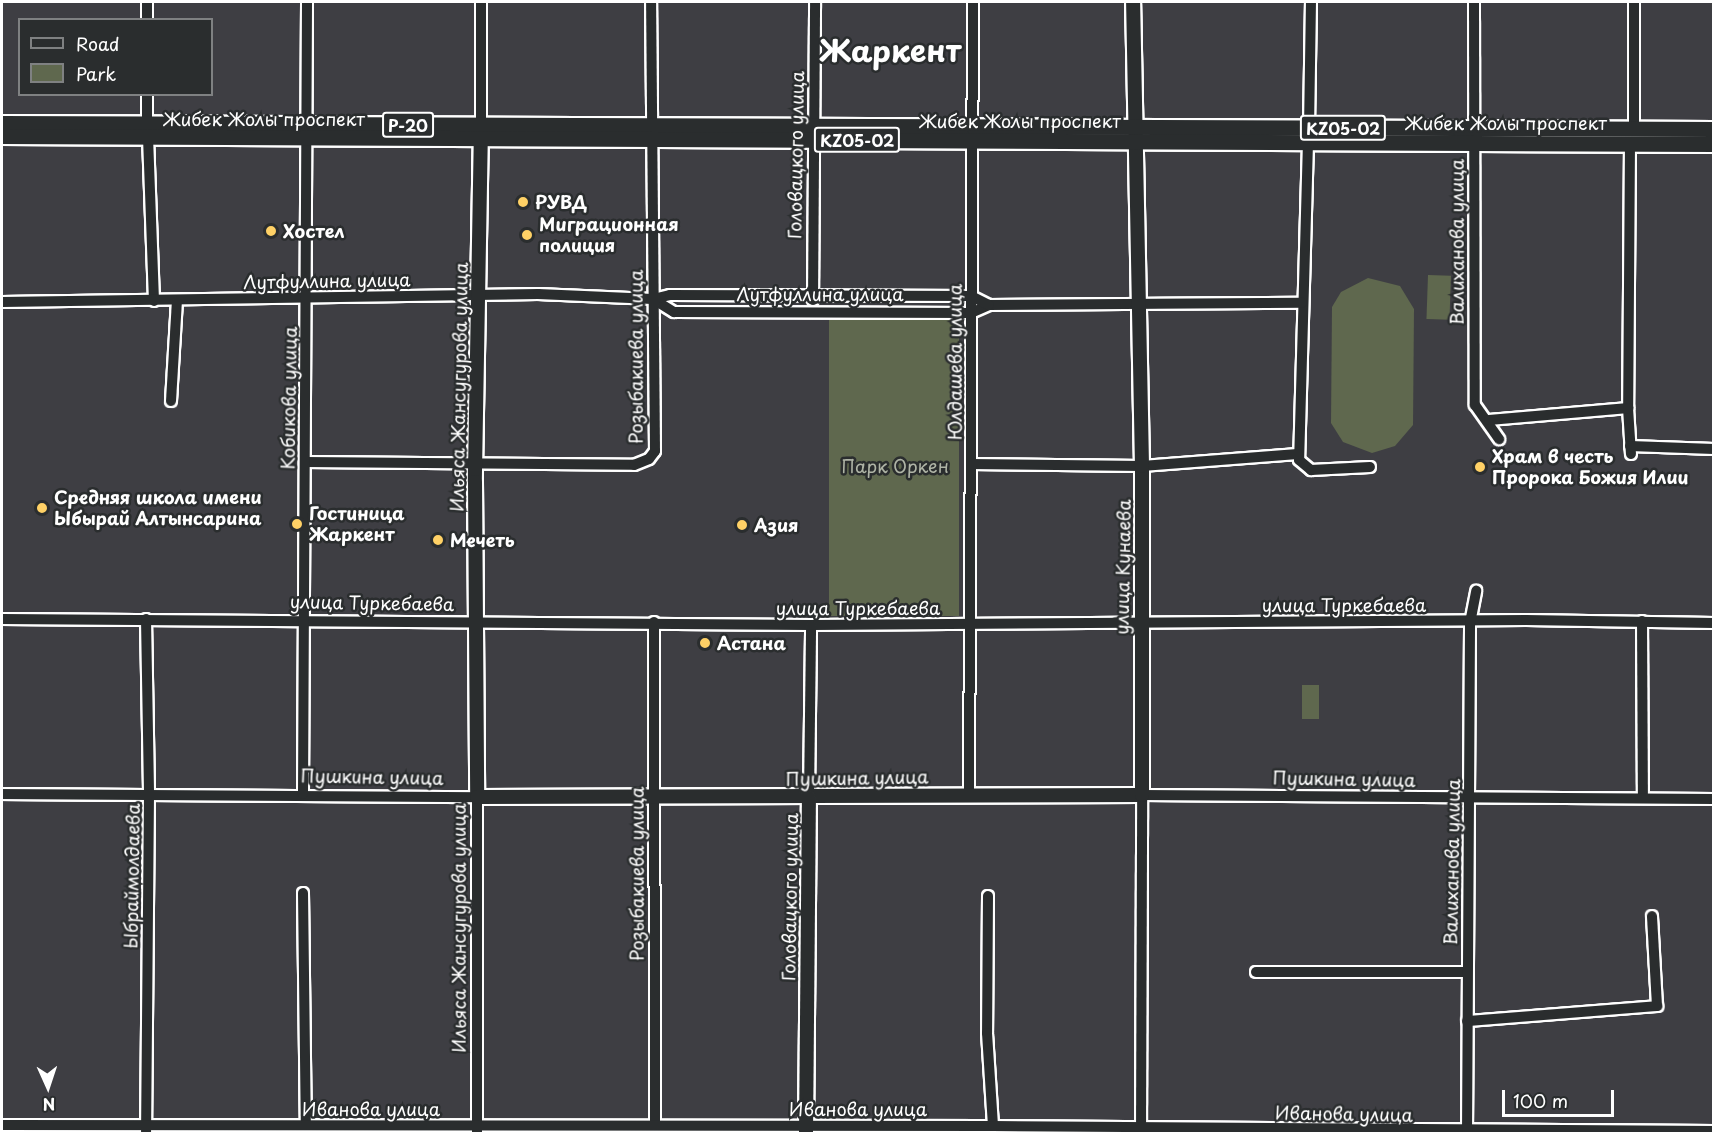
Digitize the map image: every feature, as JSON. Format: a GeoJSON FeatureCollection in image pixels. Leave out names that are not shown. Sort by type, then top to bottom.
{"type":"FeatureCollection","features":[{"type":"Feature","properties":{"kind":"highway","name":"Жибек Жолы проспект"},"geometry":{"type":"LineString","coordinates":[[2,123],[148,131]]}},
{"type":"Feature","properties":{"kind":"highway","name":"Жибек Жолы проспект"},"geometry":{"type":"LineString","coordinates":[[1632,136],[1713,129]]}},
{"type":"Feature","properties":{"kind":"highway","name":"Жибек Жолы проспект"},"geometry":{"type":"LineString","coordinates":[[2,136],[148,131],[1474,135],[1632,136],[1713,144]]}},
{"type":"Feature","properties":{"kind":"main road","name":"улица Кунаева"},"geometry":{"type":"LineString","coordinates":[[1133,2],[1143,466],[1142,795]]}},
{"type":"Feature","properties":{"kind":"main road","name":"Ильяса Жансугурова улица"},"geometry":{"type":"LineString","coordinates":[[477,797],[475,463],[481,132]]}},
{"type":"Feature","properties":{"kind":"main road","name":"Пушкина улица"},"geometry":{"type":"LineString","coordinates":[[477,797],[1142,795]]}},
{"type":"Feature","properties":{"kind":"main road","name":"Головацкого улица"},"geometry":{"type":"LineString","coordinates":[[806,1130],[809,797]]}},
{"type":"Feature","properties":{"kind":"street"},"geometry":{"type":"LineString","coordinates":[[147,2],[147,18]]}},
{"type":"Feature","properties":{"kind":"street","name":"Кобикова улица"},"geometry":{"type":"LineString","coordinates":[[303,794],[307,618],[305,462],[307,298],[304,132],[307,2]]}},
{"type":"Feature","properties":{"kind":"street","name":"Ильяса Жансугурова улица"},"geometry":{"type":"LineString","coordinates":[[481,2],[481,132]]}},
{"type":"Feature","properties":{"kind":"street","name":"Розыбакиева улица"},"geometry":{"type":"LineString","coordinates":[[475,463],[634,465],[649,459],[655,451],[650,133],[651,2]]}},
{"type":"Feature","properties":{"kind":"street","name":"Головацкого улица"},"geometry":{"type":"LineString","coordinates":[[813,310],[815,2]]}},
{"type":"Feature","properties":{"kind":"street","name":"Юлдашева улица"},"geometry":{"type":"LineString","coordinates":[[969,795],[974,2]]}},
{"type":"Feature","properties":{"kind":"street"},"geometry":{"type":"LineString","coordinates":[[1297,457],[1311,2]]}},
{"type":"Feature","properties":{"kind":"street","name":"Валиханова улица"},"geometry":{"type":"LineString","coordinates":[[1474,2],[1475,405],[1489,420],[1499,439]]}},
{"type":"Feature","properties":{"kind":"street"},"geometry":{"type":"LineString","coordinates":[[1634,2],[1628,408],[1631,450],[1713,449]]}},
{"type":"Feature","properties":{"kind":"street"},"geometry":{"type":"LineString","coordinates":[[147,96],[154,302]]}},
{"type":"Feature","properties":{"kind":"street","name":"Лутфуллина улица"},"geometry":{"type":"LineString","coordinates":[[2,302],[154,302],[477,294],[653,299],[670,295],[813,295],[971,296],[989,305]]}},
{"type":"Feature","properties":{"kind":"street","name":"Лутфуллина улица"},"geometry":{"type":"LineString","coordinates":[[653,299],[674,312],[813,310],[971,313],[989,305],[1302,303]]}},
{"type":"Feature","properties":{"kind":"street"},"geometry":{"type":"LineString","coordinates":[[171,401],[177,301]]}},
{"type":"Feature","properties":{"kind":"street"},"geometry":{"type":"LineString","coordinates":[[1489,420],[1628,408]]}},
{"type":"Feature","properties":{"kind":"street"},"geometry":{"type":"LineString","coordinates":[[971,464],[1143,466],[1297,457],[1311,470],[1370,467]]}},
{"type":"Feature","properties":{"kind":"street"},"geometry":{"type":"LineString","coordinates":[[305,462],[475,463]]}},
{"type":"Feature","properties":{"kind":"street","name":"Валиханова улица"},"geometry":{"type":"LineString","coordinates":[[1467,1133],[1470,623],[1476,591]]}},
{"type":"Feature","properties":{"kind":"street","name":"улица Туркебаева"},"geometry":{"type":"LineString","coordinates":[[2,619],[307,618],[811,625],[1141,622],[1642,621],[1713,623]]}},
{"type":"Feature","properties":{"kind":"street","name":"Ыбраймолдаева"},"geometry":{"type":"LineString","coordinates":[[146,619],[149,794],[146,1130]]}},
{"type":"Feature","properties":{"kind":"street"},"geometry":{"type":"LineString","coordinates":[[1642,621],[1643,798]]}},
{"type":"Feature","properties":{"kind":"street","name":"Розыбакиева улица"},"geometry":{"type":"LineString","coordinates":[[654,622],[652,797],[655,1125]]}},
{"type":"Feature","properties":{"kind":"street","name":"Головацкого улица"},"geometry":{"type":"LineString","coordinates":[[809,797],[811,625]]}},
{"type":"Feature","properties":{"kind":"street","name":"Пушкина улица"},"geometry":{"type":"LineString","coordinates":[[2,794],[303,794],[477,797]]}},
{"type":"Feature","properties":{"kind":"street","name":"Пушкина улица"},"geometry":{"type":"LineString","coordinates":[[1142,795],[1713,799]]}},
{"type":"Feature","properties":{"kind":"street","name":"улица Кунаева"},"geometry":{"type":"LineString","coordinates":[[1141,1131],[1142,795]]}},
{"type":"Feature","properties":{"kind":"street","name":"Ильяса Жансугурова улица"},"geometry":{"type":"LineString","coordinates":[[477,797],[477,1129]]}},
{"type":"Feature","properties":{"kind":"street"},"geometry":{"type":"LineString","coordinates":[[303,893],[306,1125]]}},
{"type":"Feature","properties":{"kind":"street"},"geometry":{"type":"LineString","coordinates":[[988,896],[987,1033],[993,1126]]}},
{"type":"Feature","properties":{"kind":"street"},"geometry":{"type":"LineString","coordinates":[[1467,1021],[1657,1006],[1652,916]]}},
{"type":"Feature","properties":{"kind":"street"},"geometry":{"type":"LineString","coordinates":[[1256,972],[1467,972]]}},
{"type":"Feature","properties":{"kind":"street","name":"Иванова улица"},"geometry":{"type":"LineString","coordinates":[[2,1125],[146,1130],[289,1130],[306,1125],[477,1129],[655,1125],[806,1130],[993,1126],[1141,1131],[1467,1133],[1713,1131]]}},
{"type":"Feature","properties":{"kind":"green space"},"geometry":{"type":"Polygon","coordinates":[[[1428,275],[1451,276],[1449,320],[1426,319],[1428,275]]]}},
{"type":"Feature","properties":{"kind":"green space"},"geometry":{"type":"Polygon","coordinates":[[[1368,278],[1400,286],[1414,309],[1413,425],[1395,446],[1372,453],[1343,442],[1331,423],[1332,307],[1341,292],[1368,278]]]}},
{"type":"Feature","properties":{"kind":"green space","name":"Парк Оркен"},"geometry":{"type":"Polygon","coordinates":[[[829,314],[959,314],[959,616],[829,616],[829,314]]]}},
{"type":"Feature","properties":{"kind":"green space"},"geometry":{"type":"Polygon","coordinates":[[[1302,685],[1319,685],[1319,719],[1302,719],[1302,685]]]}},
{"type":"Feature","properties":{"kind":"place","name":"РУВД"},"geometry":{"type":"Point","coordinates":[523,202]}},
{"type":"Feature","properties":{"kind":"place","name":"Хостел"},"geometry":{"type":"Point","coordinates":[271,231]}},
{"type":"Feature","properties":{"kind":"place","name":"Миграционная полиция"},"geometry":{"type":"Point","coordinates":[527,235]}},
{"type":"Feature","properties":{"kind":"place","name":"Храм в честь Пророка Божия Илии"},"geometry":{"type":"Point","coordinates":[1480,467]}},
{"type":"Feature","properties":{"kind":"place","name":"Средняя школа имени Ыбырай Алтынсарина"},"geometry":{"type":"Point","coordinates":[42,508]}},
{"type":"Feature","properties":{"kind":"place","name":"Гостиница Жаркент"},"geometry":{"type":"Point","coordinates":[297,524]}},
{"type":"Feature","properties":{"kind":"place","name":"Азия"},"geometry":{"type":"Point","coordinates":[742,525]}},
{"type":"Feature","properties":{"kind":"place","name":"Мечеть"},"geometry":{"type":"Point","coordinates":[438,540]}},
{"type":"Feature","properties":{"kind":"place","name":"Астана"},"geometry":{"type":"Point","coordinates":[705,643]}},
{"type":"Feature","properties":{"kind":"district","name":"Жаркент"},"geometry":{"type":"Point","coordinates":[890,50]}}]}
